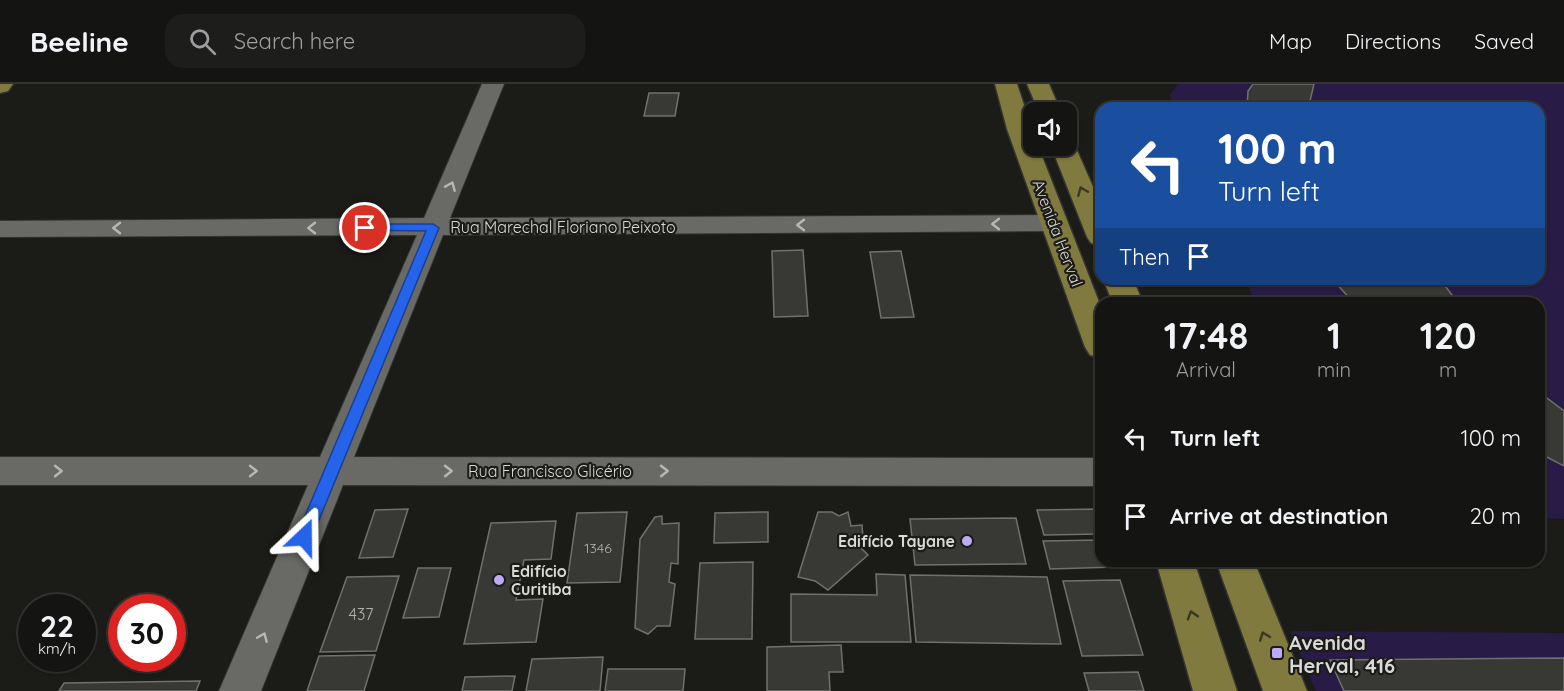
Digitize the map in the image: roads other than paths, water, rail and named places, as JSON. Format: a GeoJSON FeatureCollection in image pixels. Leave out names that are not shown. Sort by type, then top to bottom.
{"type":"FeatureCollection","features":[{"type":"Feature","properties":{"kind":"main road","name":"Avenida Herval"},"geometry":{"type":"LineString","coordinates":[[1006,84],[1028,102]]}},
{"type":"Feature","properties":{"kind":"main road","name":"Avenida Herval"},"geometry":{"type":"LineString","coordinates":[[1044,156],[1055,223],[1095,331]]}},
{"type":"Feature","properties":{"kind":"main road"},"geometry":{"type":"LineString","coordinates":[[1067,156],[1095,223]]}},
{"type":"Feature","properties":{"kind":"main road"},"geometry":{"type":"LineString","coordinates":[[1069,261],[1095,275]]}},
{"type":"Feature","properties":{"kind":"main road"},"geometry":{"type":"LineString","coordinates":[[1178,567],[1215,691]]}},
{"type":"Feature","properties":{"kind":"main road"},"geometry":{"type":"LineString","coordinates":[[1237,567],[1285,691]]}},
{"type":"Feature","properties":{"kind":"street"},"geometry":{"type":"LineString","coordinates":[[240,691],[493,84]]}},
{"type":"Feature","properties":{"kind":"street","name":"Rua Marechal Floriano Peixoto"},"geometry":{"type":"LineString","coordinates":[[0,229],[1055,223]]}},
{"type":"Feature","properties":{"kind":"street","name":"Rua Francisco Glicério"},"geometry":{"type":"LineString","coordinates":[[0,471],[1095,472]]}},
{"type":"Feature","properties":{"kind":"place","name":"Edifício Tayane"},"geometry":{"type":"Point","coordinates":[967,541]}},
{"type":"Feature","properties":{"kind":"place","name":"Edifício Curitiba"},"geometry":{"type":"Point","coordinates":[499,580]}},
{"type":"Feature","properties":{"kind":"place","name":"Avenida Herval, 416"},"geometry":{"type":"Point","coordinates":[1277,653]}}]}
